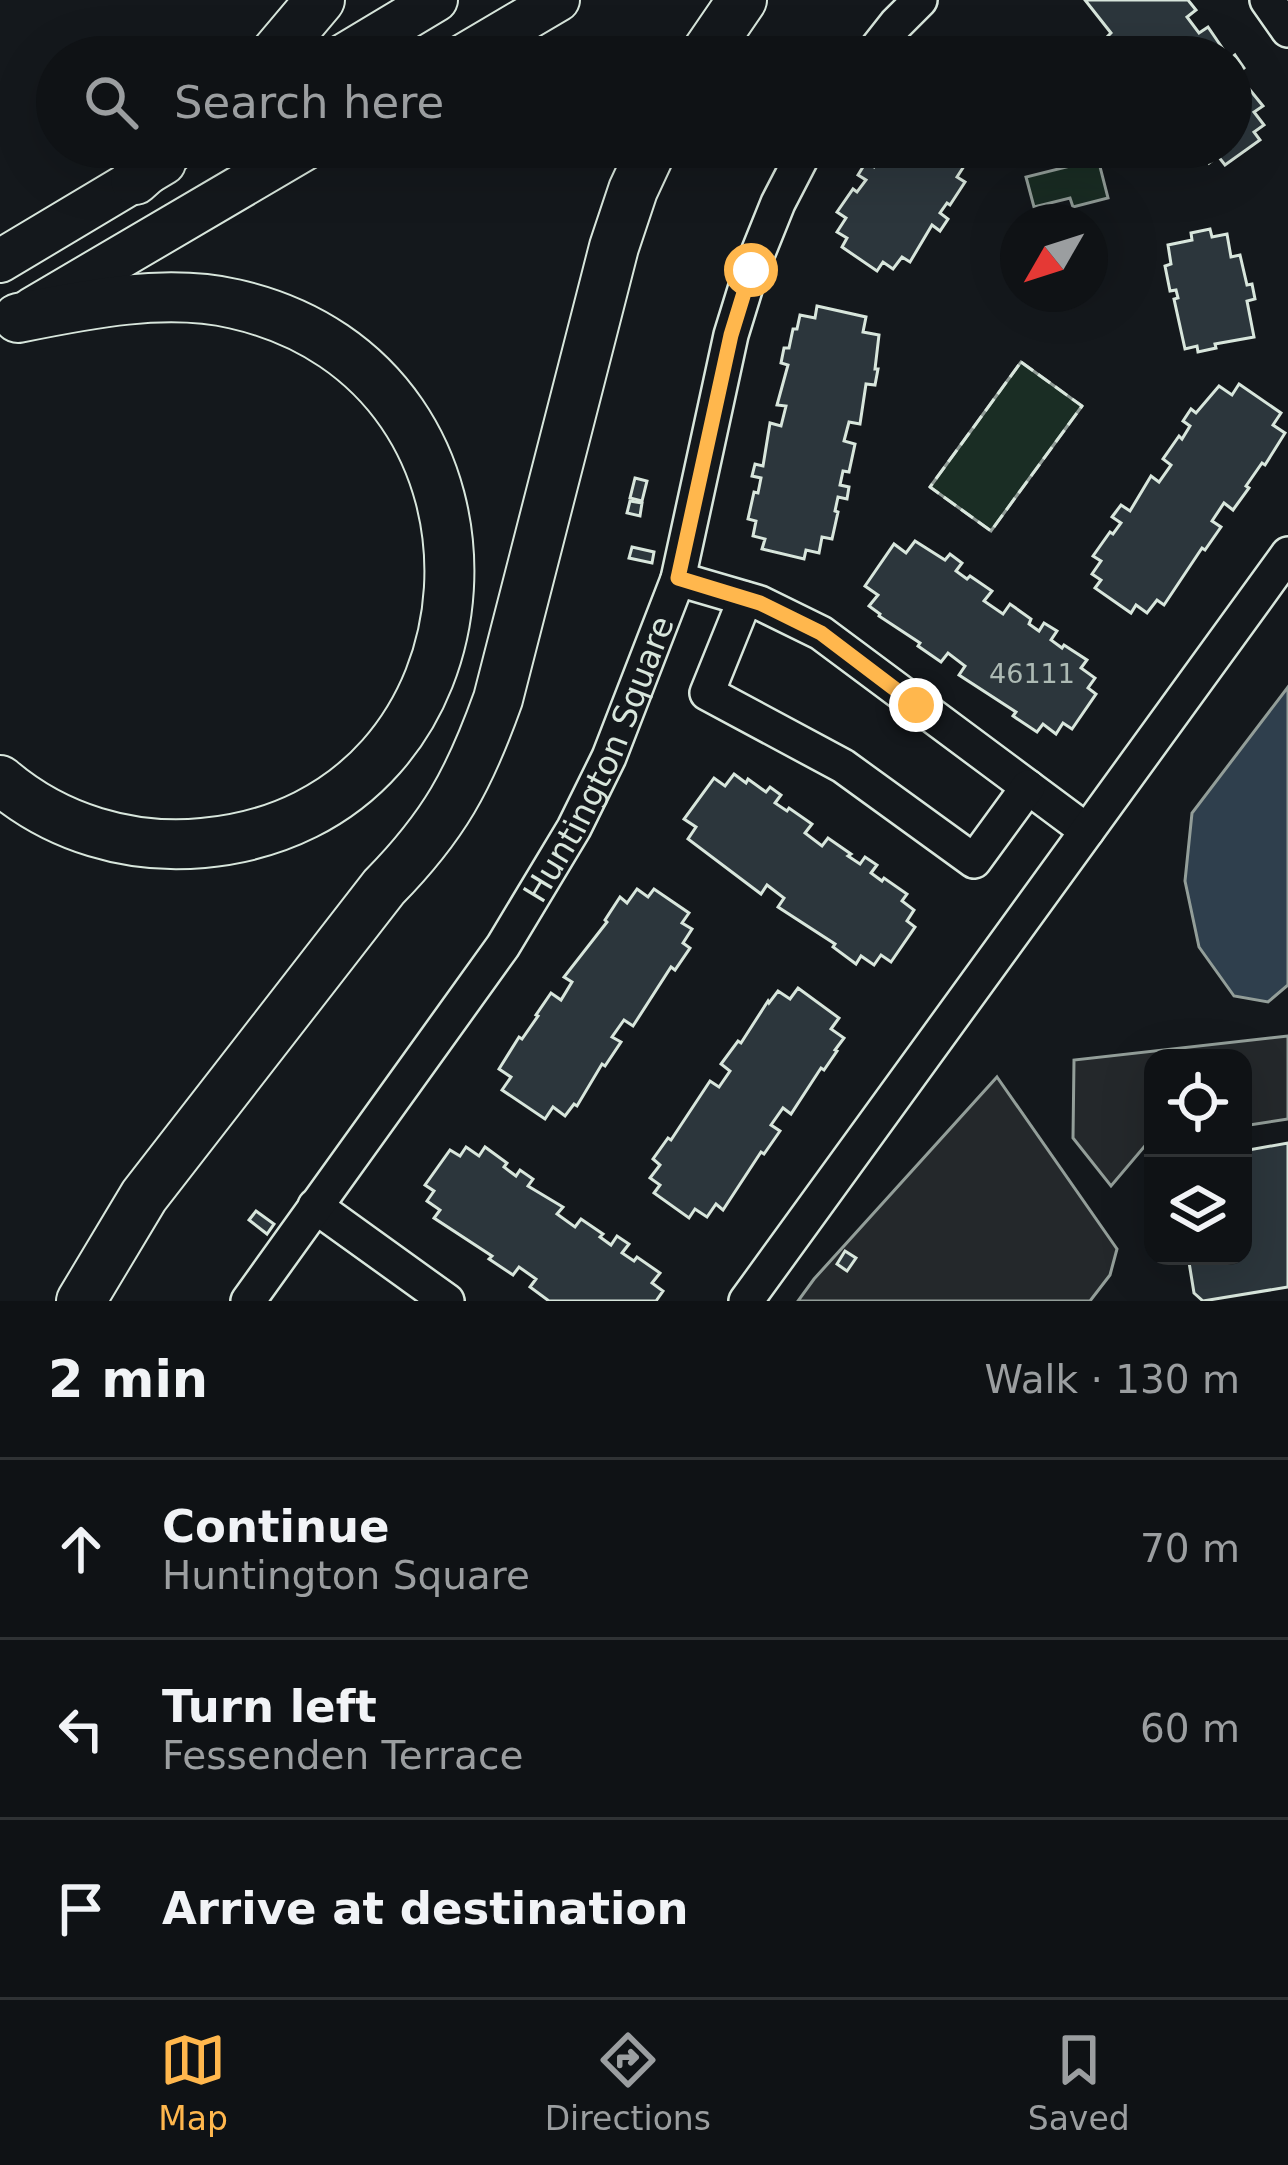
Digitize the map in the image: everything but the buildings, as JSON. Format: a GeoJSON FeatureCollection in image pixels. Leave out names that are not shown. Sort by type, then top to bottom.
{"type":"FeatureCollection","features":[{"type":"Feature","properties":{"kind":"highway"},"geometry":{"type":"LineString","coordinates":[[290,36],[320,0]]}},
{"type":"Feature","properties":{"kind":"highway"},"geometry":{"type":"LineString","coordinates":[[717,36],[742,0]]}},
{"type":"Feature","properties":{"kind":"highway"},"geometry":{"type":"LineString","coordinates":[[135,180],[148,168]]}},
{"type":"Feature","properties":{"kind":"highway"},"geometry":{"type":"LineString","coordinates":[[81,1301],[144,1196],[384,887],[427,840],[477,759],[498,699],[614,248],[643,168]]}},
{"type":"Feature","properties":{"kind":"highway"},"geometry":{"type":"LineString","coordinates":[[0,780],[65,821],[125,840],[220,842],[281,825],[324,803],[362,774],[404,726],[433,670],[452,577],[445,514],[425,454],[392,400],[320,338],[262,311],[200,298],[95,304],[9,323]]}},
{"type":"Feature","properties":{"kind":"main road"},"geometry":{"type":"LineString","coordinates":[[376,36],[436,0]]}},
{"type":"Feature","properties":{"kind":"main road"},"geometry":{"type":"LineString","coordinates":[[497,36],[558,0]]}},
{"type":"Feature","properties":{"kind":"main road"},"geometry":{"type":"LineString","coordinates":[[0,261],[155,168]]}},
{"type":"Feature","properties":{"kind":"main road"},"geometry":{"type":"LineString","coordinates":[[9,323],[272,168]]}},
{"type":"Feature","properties":{"kind":"street"},"geometry":{"type":"LineString","coordinates":[[887,36],[920,0]]}},
{"type":"Feature","properties":{"kind":"street"},"geometry":{"type":"LineString","coordinates":[[1267,0],[1288,30]]}},
{"type":"Feature","properties":{"kind":"street","name":"Huntington Square"},"geometry":{"type":"LineString","coordinates":[[248,1301],[503,946],[564,845],[609,757],[678,578],[731,335],[751,270],[796,168]]}},
{"type":"Feature","properties":{"kind":"street"},"geometry":{"type":"LineString","coordinates":[[746,1301],[1288,554]]}},
{"type":"Feature","properties":{"kind":"street"},"geometry":{"type":"LineString","coordinates":[[678,578],[745,599],[821,633],[1087,831]]}},
{"type":"Feature","properties":{"kind":"street"},"geometry":{"type":"LineString","coordinates":[[745,599],[706,694],[843,766],[974,861],[1028,787]]}},
{"type":"Feature","properties":{"kind":"street"},"geometry":{"type":"LineString","coordinates":[[316,1206],[446,1301]]}},
{"type":"Feature","properties":{"kind":"green space"},"geometry":{"type":"Polygon","coordinates":[[[1062,168],[1100,168],[1108,198],[1085,204],[1072,204],[1070,198],[1033,204],[1026,177],[1062,168]]]}},
{"type":"Feature","properties":{"kind":"green space"},"geometry":{"type":"Polygon","coordinates":[[[1021,362],[1082,406],[991,531],[930,487],[1021,362]]]}},
{"type":"Feature","properties":{"kind":"shaded area"},"geometry":{"type":"Polygon","coordinates":[[[1288,1036],[1288,1119],[1252,1125],[1252,1049],[1172,1049],[1288,1036]]]}},
{"type":"Feature","properties":{"kind":"shaded area"},"geometry":{"type":"Polygon","coordinates":[[[1144,1052],[1144,1147],[1111,1186],[1073,1138],[1074,1060],[1144,1052]]]}},
{"type":"Feature","properties":{"kind":"shaded area"},"geometry":{"type":"Polygon","coordinates":[[[997,1077],[1117,1249],[1110,1275],[1090,1301],[798,1301],[814,1279],[997,1077]]]}},
{"type":"Feature","properties":{"kind":"water"},"geometry":{"type":"Polygon","coordinates":[[[1288,687],[1288,985],[1268,1002],[1234,996],[1199,947],[1185,881],[1192,813],[1288,687]]]}},
{"type":"Feature","properties":{"kind":"fence"},"geometry":{"type":"LineString","coordinates":[[1021,362],[1082,406],[991,531],[930,487],[1021,362]]}},
{"type":"Feature","properties":{"kind":"route"},"geometry":{"type":"LineString","coordinates":[[751,270],[731,335],[678,578],[760,603],[821,633],[916,705]]}}]}
